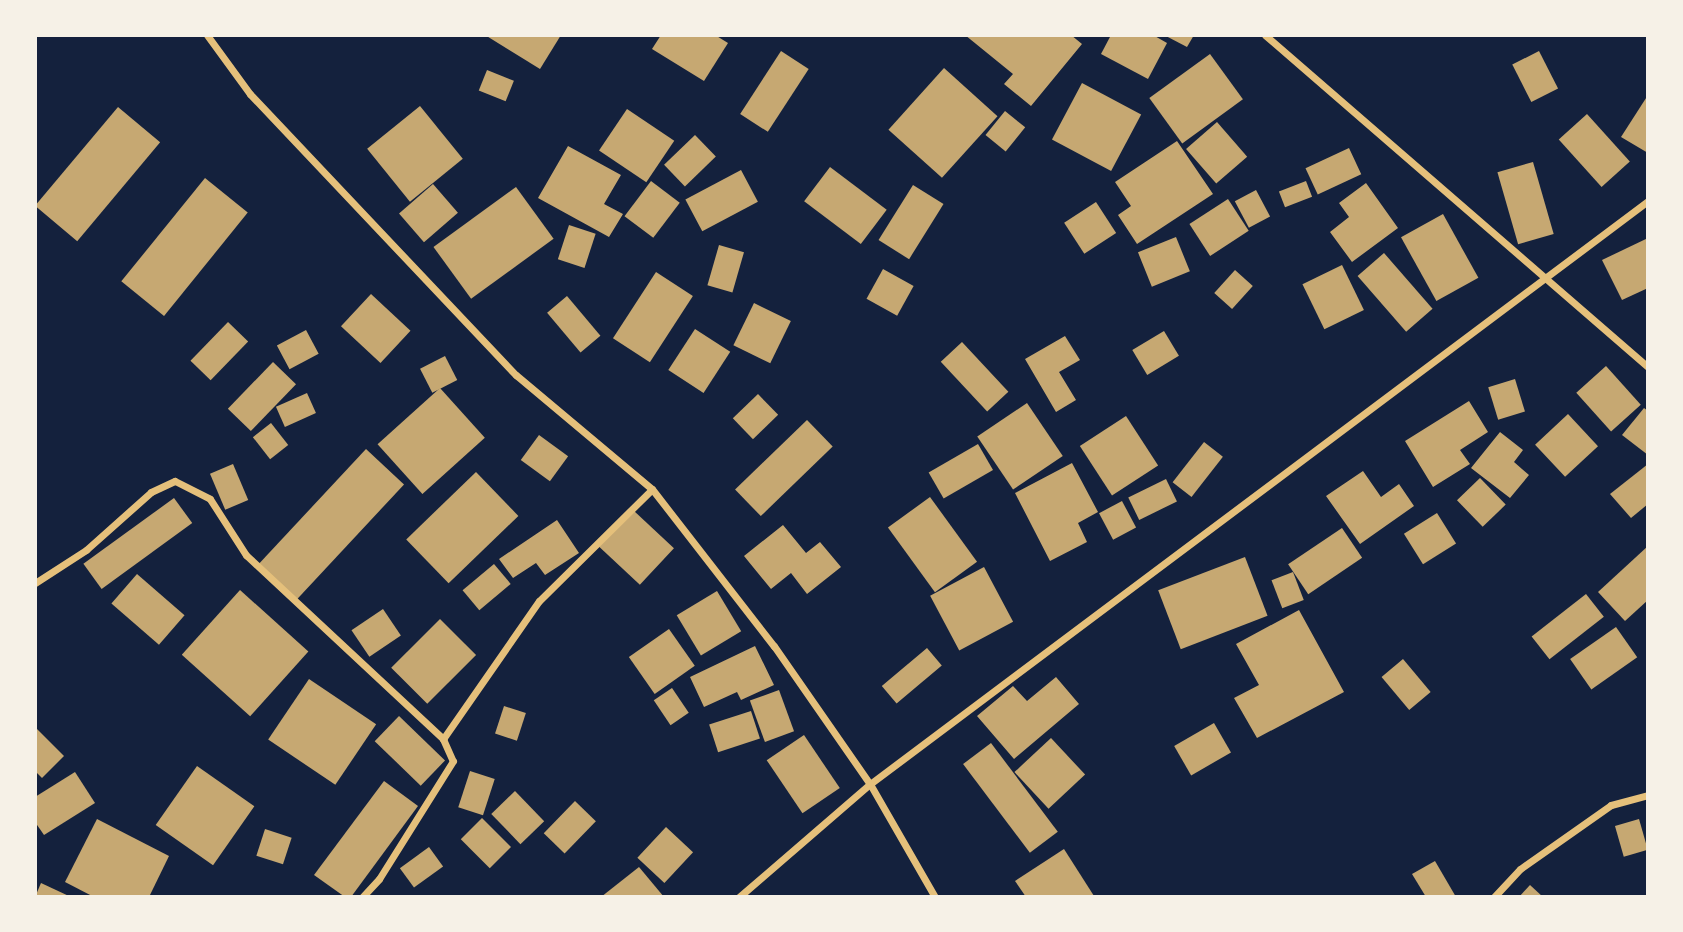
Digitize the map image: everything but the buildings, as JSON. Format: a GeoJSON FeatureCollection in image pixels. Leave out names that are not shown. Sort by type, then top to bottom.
{"type":"FeatureCollection","features":[{"type":"Feature","properties":{"kind":"street"},"geometry":{"type":"LineString","coordinates":[[207,35],[250,93],[516,374],[652,489],[774,646],[870,784],[935,897]]}},
{"type":"Feature","properties":{"kind":"street"},"geometry":{"type":"LineString","coordinates":[[1265,35],[1648,367]]}},
{"type":"Feature","properties":{"kind":"street"},"geometry":{"type":"LineString","coordinates":[[739,897],[870,784],[1648,201]]}},
{"type":"Feature","properties":{"kind":"street"},"geometry":{"type":"LineString","coordinates":[[35,583],[86,550],[151,492],[175,481],[210,499],[246,555],[443,739],[453,761],[379,879],[362,897]]}},
{"type":"Feature","properties":{"kind":"street"},"geometry":{"type":"LineString","coordinates":[[443,739],[539,601],[652,489]]}},
{"type":"Feature","properties":{"kind":"street"},"geometry":{"type":"LineString","coordinates":[[1494,897],[1520,869],[1611,805],[1648,795]]}}]}
